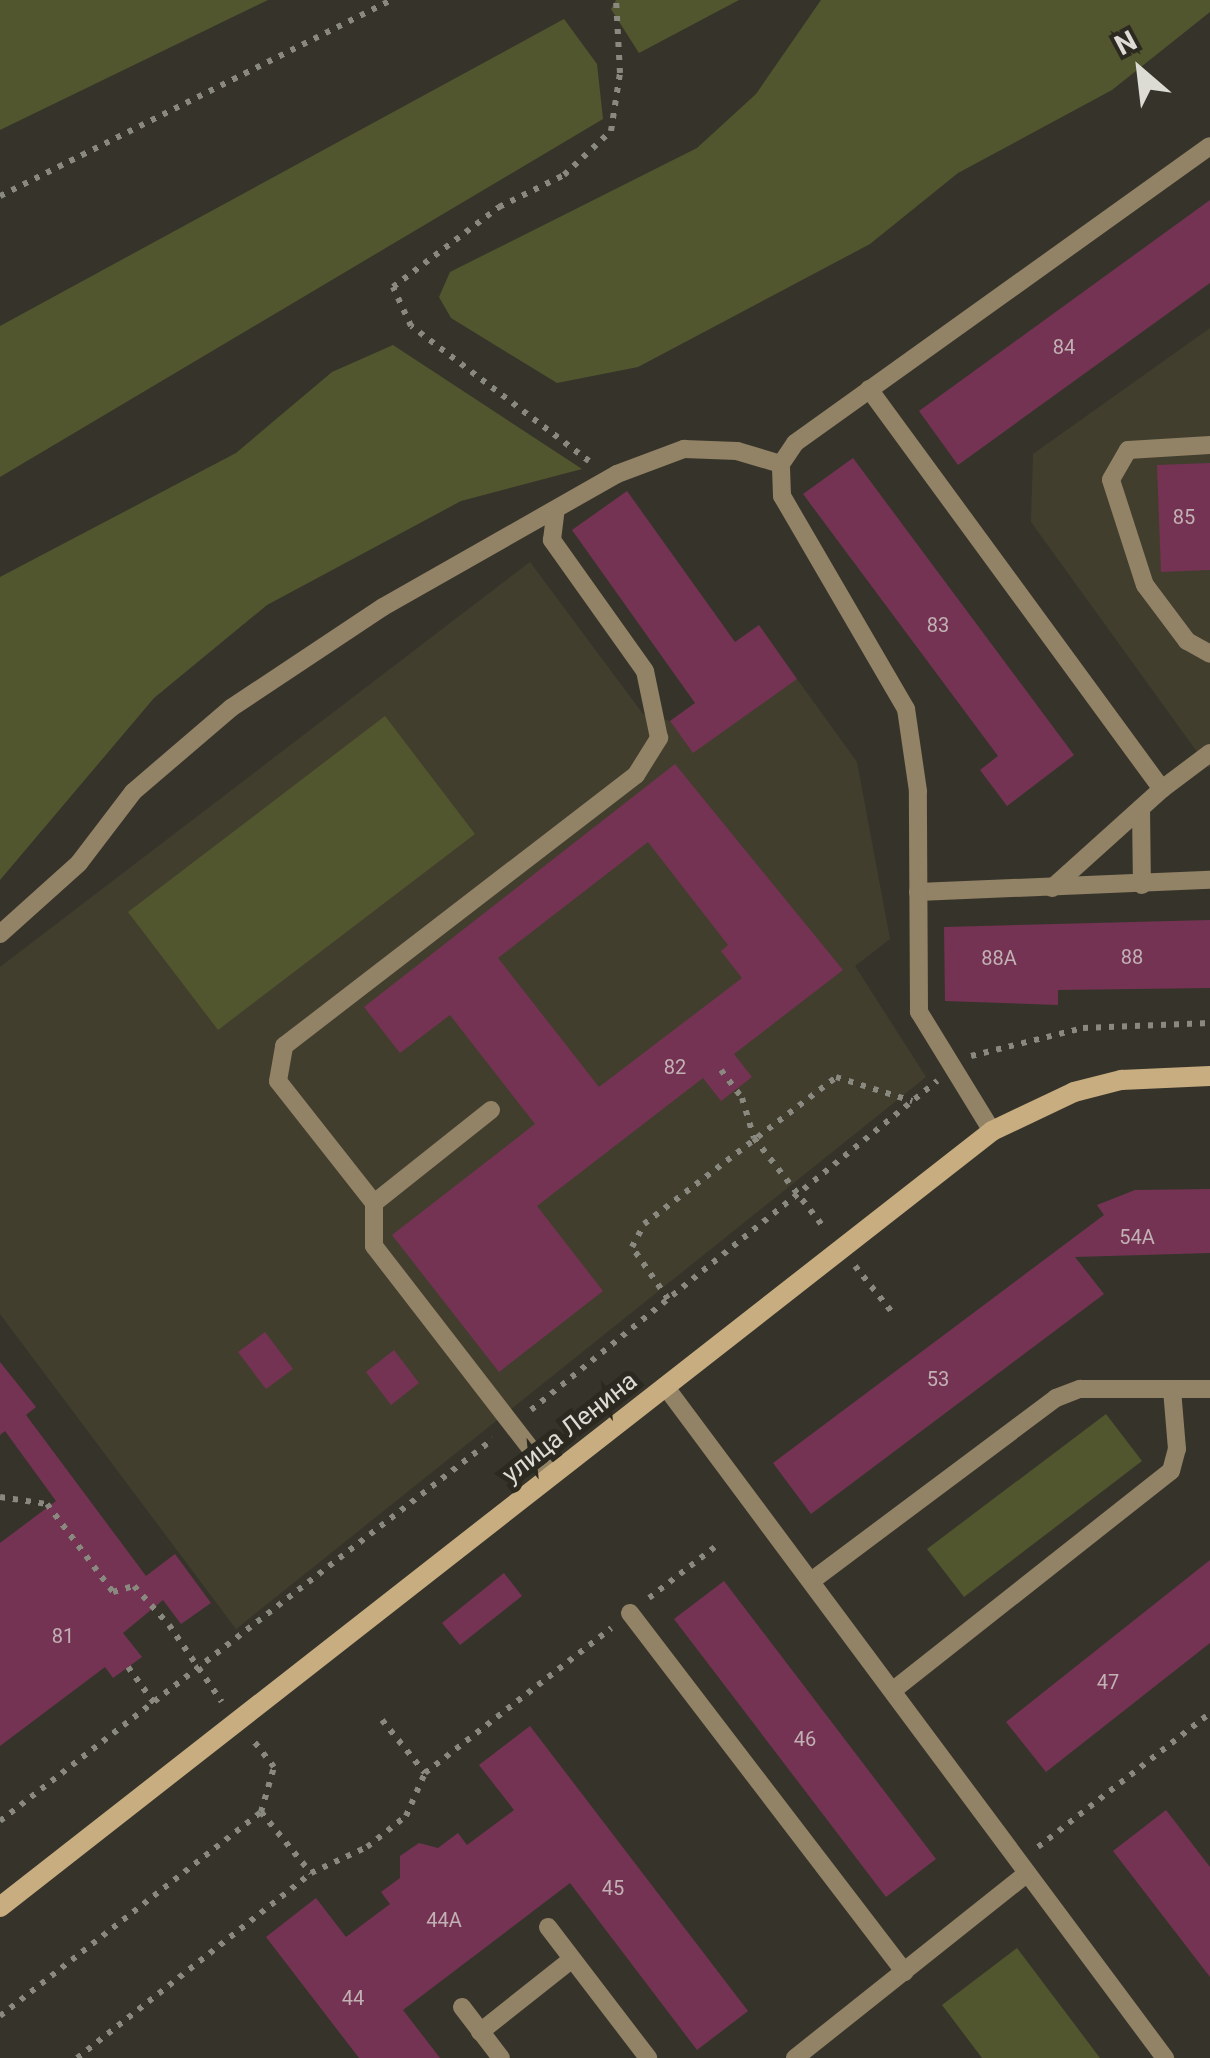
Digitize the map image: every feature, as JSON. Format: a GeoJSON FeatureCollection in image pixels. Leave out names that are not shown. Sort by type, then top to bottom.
{"type":"FeatureCollection","features":[{"type":"Feature","properties":{"kind":"main road","name":"улица Ленина"},"geometry":{"type":"LineString","coordinates":[[0,1906],[992,1131],[1061,1097],[1121,1080],[1210,1076]]}},
{"type":"Feature","properties":{"kind":"lane"},"geometry":{"type":"LineString","coordinates":[[992,1131],[919,1012],[916,753],[906,709],[782,496],[781,464],[795,443],[1210,146]]}},
{"type":"Feature","properties":{"kind":"lane"},"geometry":{"type":"LineString","coordinates":[[870,389],[1162,789]]}},
{"type":"Feature","properties":{"kind":"lane"},"geometry":{"type":"LineString","coordinates":[[1210,445],[1128,450],[1111,480],[1145,585],[1187,641],[1210,654]]}},
{"type":"Feature","properties":{"kind":"lane"},"geometry":{"type":"LineString","coordinates":[[0,934],[79,863],[133,792],[231,708],[383,607],[607,480],[684,449],[737,450],[781,464]]}},
{"type":"Feature","properties":{"kind":"lane"},"geometry":{"type":"LineString","coordinates":[[551,1475],[374,1246],[374,1203],[278,1081],[284,1046],[636,775],[659,738],[645,671],[552,540],[556,509]]}},
{"type":"Feature","properties":{"kind":"lane"},"geometry":{"type":"LineString","coordinates":[[1052,888],[1162,789],[1210,753]]}},
{"type":"Feature","properties":{"kind":"lane"},"geometry":{"type":"LineString","coordinates":[[1141,808],[1142,885]]}},
{"type":"Feature","properties":{"kind":"lane"},"geometry":{"type":"LineString","coordinates":[[918,892],[1210,880]]}},
{"type":"Feature","properties":{"kind":"lane"},"geometry":{"type":"LineString","coordinates":[[374,1203],[490,1110]]}},
{"type":"Feature","properties":{"kind":"lane"},"geometry":{"type":"LineString","coordinates":[[666,1386],[896,1688],[1021,1869],[1165,2058]]}},
{"type":"Feature","properties":{"kind":"lane"},"geometry":{"type":"LineString","coordinates":[[814,1580],[1056,1398],[1080,1389],[1210,1388]]}},
{"type":"Feature","properties":{"kind":"lane"},"geometry":{"type":"LineString","coordinates":[[896,1688],[1170,1471],[1177,1448],[1172,1389]]}},
{"type":"Feature","properties":{"kind":"lane"},"geometry":{"type":"LineString","coordinates":[[630,1613],[904,1972]]}},
{"type":"Feature","properties":{"kind":"lane"},"geometry":{"type":"LineString","coordinates":[[794,2058],[904,1972],[1021,1869]]}},
{"type":"Feature","properties":{"kind":"lane"},"geometry":{"type":"LineString","coordinates":[[548,1927],[648,2058]]}},
{"type":"Feature","properties":{"kind":"lane"},"geometry":{"type":"LineString","coordinates":[[480,2032],[572,1958]]}},
{"type":"Feature","properties":{"kind":"lane"},"geometry":{"type":"LineString","coordinates":[[462,2008],[501,2058]]}},
{"type":"Feature","properties":{"kind":"path"},"geometry":{"type":"LineString","coordinates":[[0,196],[391,0]]}},
{"type":"Feature","properties":{"kind":"path"},"geometry":{"type":"LineString","coordinates":[[605,0],[611,10],[620,73],[612,131],[564,176],[499,206],[393,288],[411,326],[568,437],[607,480]]}},
{"type":"Feature","properties":{"kind":"path"},"geometry":{"type":"LineString","coordinates":[[611,10],[616,0]]}},
{"type":"Feature","properties":{"kind":"path"},"geometry":{"type":"LineString","coordinates":[[971,1056],[1083,1028],[1210,1023]]}},
{"type":"Feature","properties":{"kind":"path"},"geometry":{"type":"LineString","coordinates":[[721,1070],[742,1098],[754,1138],[894,1316]]}},
{"type":"Feature","properties":{"kind":"path"},"geometry":{"type":"LineString","coordinates":[[668,1299],[637,1258],[635,1236],[754,1138],[836,1077],[912,1101]]}},
{"type":"Feature","properties":{"kind":"path"},"geometry":{"type":"LineString","coordinates":[[0,1820],[197,1672],[512,1425],[934,1084]]}},
{"type":"Feature","properties":{"kind":"path"},"geometry":{"type":"LineString","coordinates":[[0,1497],[46,1504],[114,1592],[134,1586],[274,1767],[261,1812],[0,2016]]}},
{"type":"Feature","properties":{"kind":"path"},"geometry":{"type":"LineString","coordinates":[[77,2058],[311,1872],[367,1846],[406,1816],[425,1772],[715,1547]]}},
{"type":"Feature","properties":{"kind":"path"},"geometry":{"type":"LineString","coordinates":[[128,1668],[155,1704]]}},
{"type":"Feature","properties":{"kind":"path"},"geometry":{"type":"LineString","coordinates":[[1021,1869],[1210,1713]]}},
{"type":"Feature","properties":{"kind":"path"},"geometry":{"type":"LineString","coordinates":[[382,1720],[425,1772]]}},
{"type":"Feature","properties":{"kind":"path"},"geometry":{"type":"LineString","coordinates":[[261,1812],[311,1872]]}},
{"type":"Feature","properties":{"kind":"shaded area"},"geometry":{"type":"Polygon","coordinates":[[[1210,328],[1208,767],[1031,522],[1033,454],[1210,328]]]}},
{"type":"Feature","properties":{"kind":"shaded area"},"geometry":{"type":"Polygon","coordinates":[[[530,562],[643,714],[670,721],[693,752],[797,679],[857,762],[890,939],[855,966],[926,1077],[236,1629],[0,1314],[0,967],[530,562]]]}},
{"type":"Feature","properties":{"kind":"green space"},"geometry":{"type":"Polygon","coordinates":[[[0,0],[268,0],[0,130],[0,0]]]}},
{"type":"Feature","properties":{"kind":"green space"},"geometry":{"type":"Polygon","coordinates":[[[616,0],[739,0],[639,53],[611,9],[616,0]]]}},
{"type":"Feature","properties":{"kind":"green space"},"geometry":{"type":"Polygon","coordinates":[[[821,0],[1210,0],[1210,12],[1112,90],[958,173],[870,244],[638,367],[557,383],[451,318],[439,297],[450,272],[697,148],[756,94],[821,0]]]}},
{"type":"Feature","properties":{"kind":"green space"},"geometry":{"type":"Polygon","coordinates":[[[564,19],[597,64],[603,119],[0,477],[0,326],[564,19]]]}},
{"type":"Feature","properties":{"kind":"green space"},"geometry":{"type":"Polygon","coordinates":[[[393,345],[582,469],[461,501],[267,605],[154,698],[0,880],[0,577],[236,453],[332,372],[393,345]]]}},
{"type":"Feature","properties":{"kind":"green space"},"geometry":{"type":"Polygon","coordinates":[[[385,716],[475,834],[218,1030],[128,912],[385,716]]]}},
{"type":"Feature","properties":{"kind":"green space"},"geometry":{"type":"Polygon","coordinates":[[[1106,1414],[1142,1461],[964,1597],[927,1549],[1106,1414]]]}},
{"type":"Feature","properties":{"kind":"green space"},"geometry":{"type":"Polygon","coordinates":[[[1017,1948],[1100,2058],[982,2058],[942,2005],[1017,1948]]]}},
{"type":"Feature","properties":{"kind":"building"},"geometry":{"type":"Polygon","coordinates":[[[1210,200],[1210,283],[958,465],[919,411],[1210,200]]]}},
{"type":"Feature","properties":{"kind":"building"},"geometry":{"type":"Polygon","coordinates":[[[853,458],[1074,755],[1007,806],[980,770],[998,756],[803,494],[853,458]]]}},
{"type":"Feature","properties":{"kind":"building"},"geometry":{"type":"Polygon","coordinates":[[[1210,463],[1210,570],[1161,572],[1157,465],[1210,463]]]}},
{"type":"Feature","properties":{"kind":"building"},"geometry":{"type":"Polygon","coordinates":[[[627,491],[735,642],[759,625],[797,679],[693,753],[670,721],[695,703],[572,530],[627,491]]]}},
{"type":"Feature","properties":{"kind":"building"},"geometry":{"type":"Polygon","coordinates":[[[675,764],[843,970],[734,1054],[752,1077],[721,1101],[703,1078],[537,1206],[603,1291],[499,1372],[392,1235],[535,1124],[450,1015],[400,1053],[364,1007],[675,764]],[[648,842],[498,958],[599,1087],[742,978],[721,951],[728,945],[648,842]]]}},
{"type":"Feature","properties":{"kind":"building"},"geometry":{"type":"Polygon","coordinates":[[[1210,920],[1210,988],[1058,990],[1058,1005],[945,1001],[944,927],[1210,920]]]}},
{"type":"Feature","properties":{"kind":"building"},"geometry":{"type":"Polygon","coordinates":[[[1210,1189],[1210,1253],[1075,1257],[1104,1294],[811,1514],[773,1463],[1104,1215],[1097,1205],[1135,1190],[1210,1189]]]}},
{"type":"Feature","properties":{"kind":"building"},"geometry":{"type":"Polygon","coordinates":[[[265,1332],[293,1369],[266,1389],[238,1352],[265,1332]]]}},
{"type":"Feature","properties":{"kind":"building"},"geometry":{"type":"Polygon","coordinates":[[[394,1350],[419,1383],[391,1405],[366,1372],[394,1350]]]}},
{"type":"Feature","properties":{"kind":"building"},"geometry":{"type":"Polygon","coordinates":[[[0,1362],[36,1407],[26,1415],[146,1576],[175,1554],[211,1603],[181,1624],[163,1600],[123,1633],[142,1657],[113,1678],[105,1667],[0,1746],[0,1543],[56,1501],[5,1431],[0,1435],[0,1362]]]}},
{"type":"Feature","properties":{"kind":"building"},"geometry":{"type":"Polygon","coordinates":[[[1210,1560],[1210,1643],[1046,1772],[1006,1722],[1210,1560]]]}},
{"type":"Feature","properties":{"kind":"building"},"geometry":{"type":"Polygon","coordinates":[[[504,1573],[522,1596],[460,1645],[442,1623],[504,1573]]]}},
{"type":"Feature","properties":{"kind":"building"},"geometry":{"type":"Polygon","coordinates":[[[724,1581],[936,1859],[886,1897],[674,1619],[724,1581]]]}},
{"type":"Feature","properties":{"kind":"building"},"geometry":{"type":"Polygon","coordinates":[[[530,1726],[748,2011],[697,2050],[570,1883],[403,2010],[440,2058],[359,2058],[266,1937],[316,1898],[346,1937],[390,1904],[381,1892],[400,1878],[400,1856],[419,1843],[438,1848],[458,1833],[467,1845],[514,1810],[479,1765],[530,1726]]]}},
{"type":"Feature","properties":{"kind":"building"},"geometry":{"type":"Polygon","coordinates":[[[1166,1810],[1210,1867],[1210,1977],[1113,1851],[1166,1810]]]}}]}
